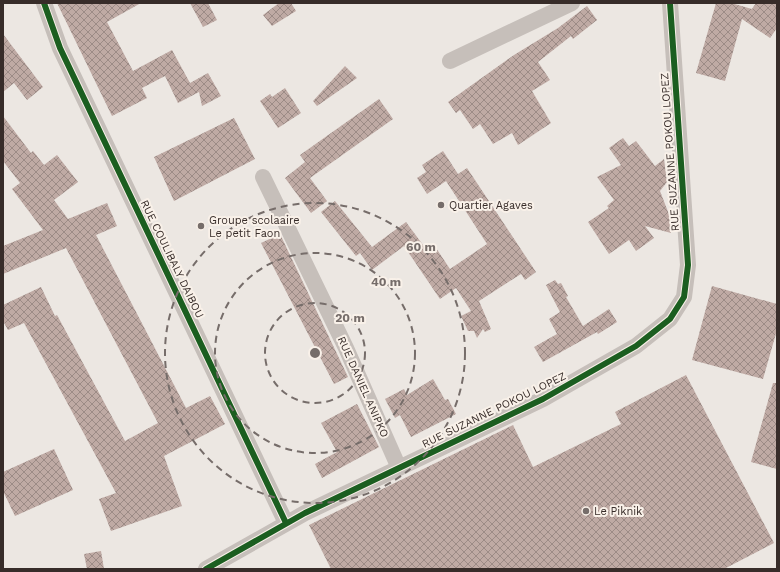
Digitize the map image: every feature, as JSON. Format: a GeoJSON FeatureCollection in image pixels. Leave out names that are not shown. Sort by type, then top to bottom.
{"type":"FeatureCollection","features":[{"type":"Feature","properties":{"kind":"street","name":"RUE COULIBALY DAIBOU"},"geometry":{"type":"LineString","coordinates":[[44,3],[60,48],[286,523]]}},
{"type":"Feature","properties":{"kind":"street"},"geometry":{"type":"LineString","coordinates":[[450,62],[572,3]]}},
{"type":"Feature","properties":{"kind":"street","name":"RUE SUZANNE POKOU LOPEZ"},"geometry":{"type":"LineString","coordinates":[[206,569],[286,523],[543,399],[636,346],[670,320],[684,297],[688,265],[670,3]]}},
{"type":"Feature","properties":{"kind":"street","name":"RUE DANIEL ANIPKO"},"geometry":{"type":"LineString","coordinates":[[264,177],[348,354],[399,468]]}},
{"type":"Feature","properties":{"kind":"building"},"geometry":{"type":"Polygon","coordinates":[[[57,3],[141,3],[107,22],[133,71],[172,50],[190,83],[208,73],[221,96],[202,106],[199,92],[178,103],[165,76],[142,88],[147,98],[112,116],[57,3]]]}},
{"type":"Feature","properties":{"kind":"building"},"geometry":{"type":"Polygon","coordinates":[[[190,3],[208,3],[217,20],[203,27],[190,3]]]}},
{"type":"Feature","properties":{"kind":"building"},"geometry":{"type":"Polygon","coordinates":[[[279,3],[291,3],[296,11],[272,26],[263,15],[279,3]]]}},
{"type":"Feature","properties":{"kind":"building"},"geometry":{"type":"Polygon","coordinates":[[[716,3],[731,3],[752,9],[756,3],[777,3],[777,28],[770,38],[742,19],[725,81],[696,73],[716,3]]]}},
{"type":"Feature","properties":{"kind":"building"},"geometry":{"type":"Polygon","coordinates":[[[587,6],[597,20],[573,39],[571,36],[538,62],[550,80],[532,91],[551,123],[518,145],[512,133],[493,144],[480,124],[473,129],[460,110],[456,113],[448,102],[514,55],[558,28],[587,6]]]}},
{"type":"Feature","properties":{"kind":"building"},"geometry":{"type":"Polygon","coordinates":[[[3,34],[43,87],[27,100],[14,83],[3,92],[3,34]]]}},
{"type":"Feature","properties":{"kind":"building"},"geometry":{"type":"Polygon","coordinates":[[[345,66],[357,78],[317,106],[313,101],[345,66]]]}},
{"type":"Feature","properties":{"kind":"building"},"geometry":{"type":"Polygon","coordinates":[[[285,88],[301,113],[278,128],[260,101],[270,94],[272,97],[285,88]]]}},
{"type":"Feature","properties":{"kind":"building"},"geometry":{"type":"Polygon","coordinates":[[[379,99],[393,119],[310,178],[327,201],[311,213],[285,178],[305,162],[300,155],[379,99]]]}},
{"type":"Feature","properties":{"kind":"building"},"geometry":{"type":"Polygon","coordinates":[[[3,116],[31,153],[33,151],[44,165],[57,155],[78,182],[54,200],[68,219],[107,203],[117,226],[96,235],[186,408],[210,396],[225,424],[164,456],[182,506],[111,531],[99,499],[116,493],[24,323],[8,330],[3,321],[3,305],[41,287],[55,316],[57,315],[125,441],[158,423],[66,248],[3,274],[3,246],[43,230],[12,189],[20,183],[3,161],[3,116]]]}},
{"type":"Feature","properties":{"kind":"building"},"geometry":{"type":"Polygon","coordinates":[[[234,118],[255,159],[174,201],[154,157],[234,118]]]}},
{"type":"Feature","properties":{"kind":"building"},"geometry":{"type":"Polygon","coordinates":[[[623,138],[629,146],[636,141],[655,166],[664,159],[667,182],[660,191],[670,217],[671,233],[645,226],[654,238],[636,251],[629,240],[609,254],[588,222],[609,208],[607,206],[614,200],[597,177],[621,165],[609,148],[623,138]]]}},
{"type":"Feature","properties":{"kind":"building"},"geometry":{"type":"Polygon","coordinates":[[[443,151],[458,174],[467,168],[536,272],[525,280],[521,274],[479,301],[491,329],[485,332],[483,329],[477,338],[474,331],[468,331],[461,316],[471,311],[456,288],[440,299],[404,246],[372,270],[360,253],[356,256],[321,212],[335,201],[372,247],[406,222],[426,249],[434,245],[450,269],[487,244],[446,181],[427,194],[417,178],[426,172],[422,165],[443,151]]]}},
{"type":"Feature","properties":{"kind":"building"},"geometry":{"type":"Polygon","coordinates":[[[280,234],[348,377],[334,384],[261,243],[280,234]]]}},
{"type":"Feature","properties":{"kind":"building"},"geometry":{"type":"Polygon","coordinates":[[[555,280],[558,284],[561,283],[568,296],[566,297],[583,326],[609,309],[617,322],[598,334],[597,332],[543,362],[534,347],[557,334],[549,319],[560,312],[546,285],[555,280]]]}},
{"type":"Feature","properties":{"kind":"building"},"geometry":{"type":"Polygon","coordinates":[[[712,286],[777,304],[777,330],[763,379],[692,360],[712,286]]]}},
{"type":"Feature","properties":{"kind":"building"},"geometry":{"type":"Polygon","coordinates":[[[686,375],[774,543],[724,569],[331,569],[309,525],[513,425],[533,467],[621,424],[615,412],[686,375]]]}},
{"type":"Feature","properties":{"kind":"building"},"geometry":{"type":"Polygon","coordinates":[[[433,379],[445,400],[448,399],[456,414],[411,437],[400,415],[395,418],[385,399],[404,389],[407,395],[433,379]]]}},
{"type":"Feature","properties":{"kind":"building"},"geometry":{"type":"Polygon","coordinates":[[[773,383],[777,383],[777,469],[751,462],[773,383]]]}},
{"type":"Feature","properties":{"kind":"building"},"geometry":{"type":"Polygon","coordinates":[[[357,404],[379,447],[322,478],[315,464],[337,452],[321,423],[357,404]]]}},
{"type":"Feature","properties":{"kind":"building"},"geometry":{"type":"Polygon","coordinates":[[[54,449],[73,490],[15,516],[3,491],[3,472],[54,449]]]}},
{"type":"Feature","properties":{"kind":"building"},"geometry":{"type":"Polygon","coordinates":[[[101,551],[104,569],[87,569],[84,554],[101,551]]]}},
{"type":"Feature","properties":{"kind":"cycle path"},"geometry":{"type":"LineString","coordinates":[[44,3],[60,48],[286,523]]}},
{"type":"Feature","properties":{"kind":"cycle path"},"geometry":{"type":"LineString","coordinates":[[206,569],[305,513],[543,399],[636,346],[670,319],[684,297],[688,265],[670,3]]}},
{"type":"Feature","properties":{"kind":"place","name":"Quartier Agaves"},"geometry":{"type":"Point","coordinates":[441,205]}},
{"type":"Feature","properties":{"kind":"place","name":"Groupe scolaaire Le petit Faon"},"geometry":{"type":"Point","coordinates":[201,226]}},
{"type":"Feature","properties":{"kind":"place","name":"Le Piknik"},"geometry":{"type":"Point","coordinates":[586,511]}}]}
